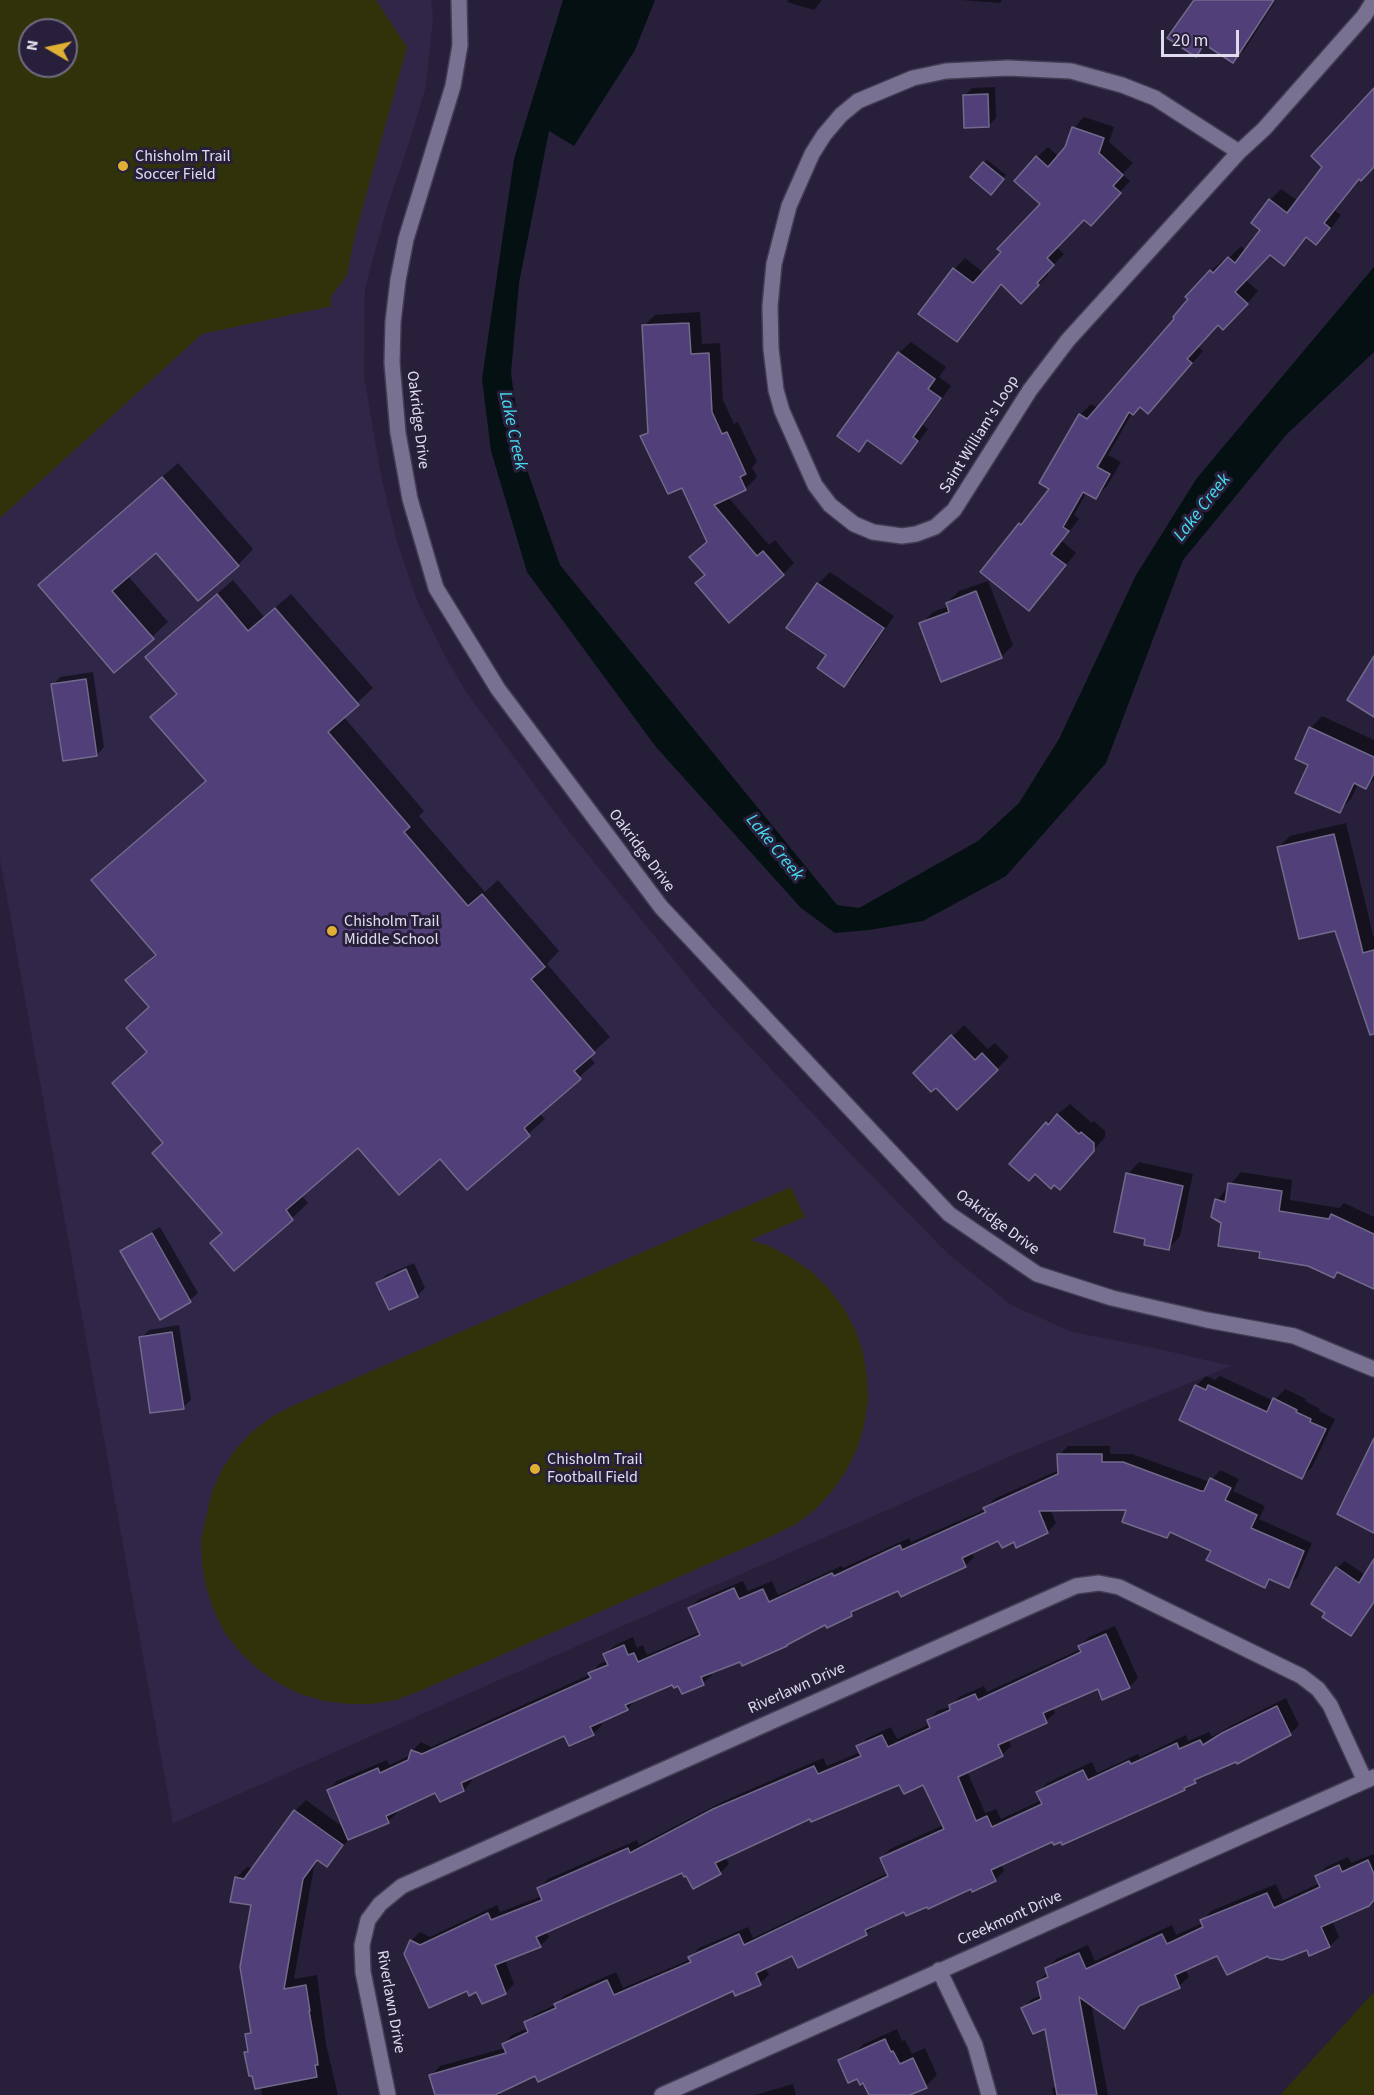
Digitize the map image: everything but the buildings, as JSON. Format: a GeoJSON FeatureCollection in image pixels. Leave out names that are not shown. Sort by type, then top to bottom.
{"type":"FeatureCollection","features":[{"type":"Feature","properties":{"kind":"street","name":"Oakridge Drive"},"geometry":{"type":"LineString","coordinates":[[459,0],[460,45],[453,86],[406,239],[398,280],[392,363],[398,434],[410,499],[436,588],[498,688],[661,907],[949,1214],[1036,1274],[1112,1298],[1207,1320],[1294,1336],[1374,1369]]}},
{"type":"Feature","properties":{"kind":"street","name":"Saint William's Loop"},"geometry":{"type":"LineString","coordinates":[[1239,152],[1155,98],[1122,85],[1071,71],[1008,68],[945,71],[913,78],[882,90],[858,101],[841,115],[812,154],[789,206],[774,264],[770,306],[771,349],[776,390],[782,411],[815,485],[830,505],[854,524],[873,532],[902,536],[916,534],[934,527],[954,510],[1030,390],[1068,340],[1239,152],[1264,129],[1364,16],[1374,0]]}},
{"type":"Feature","properties":{"kind":"street","name":"Riverlawn Drive"},"geometry":{"type":"LineString","coordinates":[[388,2095],[363,1972],[362,1945],[368,1920],[380,1904],[402,1886],[1076,1586],[1099,1583],[1119,1587],[1301,1676],[1318,1689],[1330,1706],[1369,1779]]}},
{"type":"Feature","properties":{"kind":"street","name":"Creekmont Drive"},"geometry":{"type":"LineString","coordinates":[[662,2095],[1369,1779]]}},
{"type":"Feature","properties":{"kind":"street"},"geometry":{"type":"LineString","coordinates":[[939,1970],[975,2045],[989,2095]]}},
{"type":"Feature","properties":{"kind":"shaded area","name":"Chisholm Trail Middle School"},"geometry":{"type":"Polygon","coordinates":[[[0,0],[431,0],[433,17],[426,86],[387,207],[365,288],[364,376],[381,476],[398,545],[418,603],[446,658],[468,695],[571,834],[710,1004],[946,1252],[1011,1305],[1072,1332],[1231,1366],[999,1461],[173,1823],[0,859],[0,0]]]}},
{"type":"Feature","properties":{"kind":"green space"},"geometry":{"type":"Polygon","coordinates":[[[0,0],[376,0],[407,47],[354,239],[347,275],[330,298],[332,306],[202,334],[0,518],[0,0]]]}},
{"type":"Feature","properties":{"kind":"green space"},"geometry":{"type":"Polygon","coordinates":[[[791,1187],[805,1217],[750,1240],[769,1246],[790,1257],[811,1271],[828,1288],[843,1307],[855,1329],[863,1352],[867,1377],[868,1401],[857,1449],[846,1471],[816,1509],[796,1524],[774,1535],[396,1700],[372,1704],[348,1704],[324,1701],[300,1694],[278,1683],[258,1669],[240,1652],[225,1633],[214,1611],[206,1587],[201,1539],[212,1491],[222,1469],[253,1431],[273,1416],[294,1405],[791,1187]]]}},
{"type":"Feature","properties":{"kind":"green space"},"geometry":{"type":"Polygon","coordinates":[[[1374,1992],[1374,2095],[1280,2095],[1292,2082],[1374,1992]]]}},
{"type":"Feature","properties":{"kind":"water","name":"Lake Creek"},"geometry":{"type":"Polygon","coordinates":[[[563,0],[655,0],[635,50],[574,146],[549,131],[519,283],[511,373],[523,458],[560,565],[837,905],[859,908],[978,841],[1019,803],[1059,739],[1136,575],[1197,478],[1374,267],[1374,352],[1286,435],[1183,560],[1106,763],[1006,876],[923,921],[835,933],[801,908],[656,747],[527,572],[491,451],[482,379],[514,159],[563,0]]]}},
{"type":"Feature","properties":{"kind":"place","name":"Chisholm Trail Soccer Field"},"geometry":{"type":"Point","coordinates":[123,166]}},
{"type":"Feature","properties":{"kind":"place","name":"Chisholm Trail Middle School"},"geometry":{"type":"Point","coordinates":[332,931]}},
{"type":"Feature","properties":{"kind":"place","name":"Chisholm Trail Football Field"},"geometry":{"type":"Point","coordinates":[535,1469]}}]}
